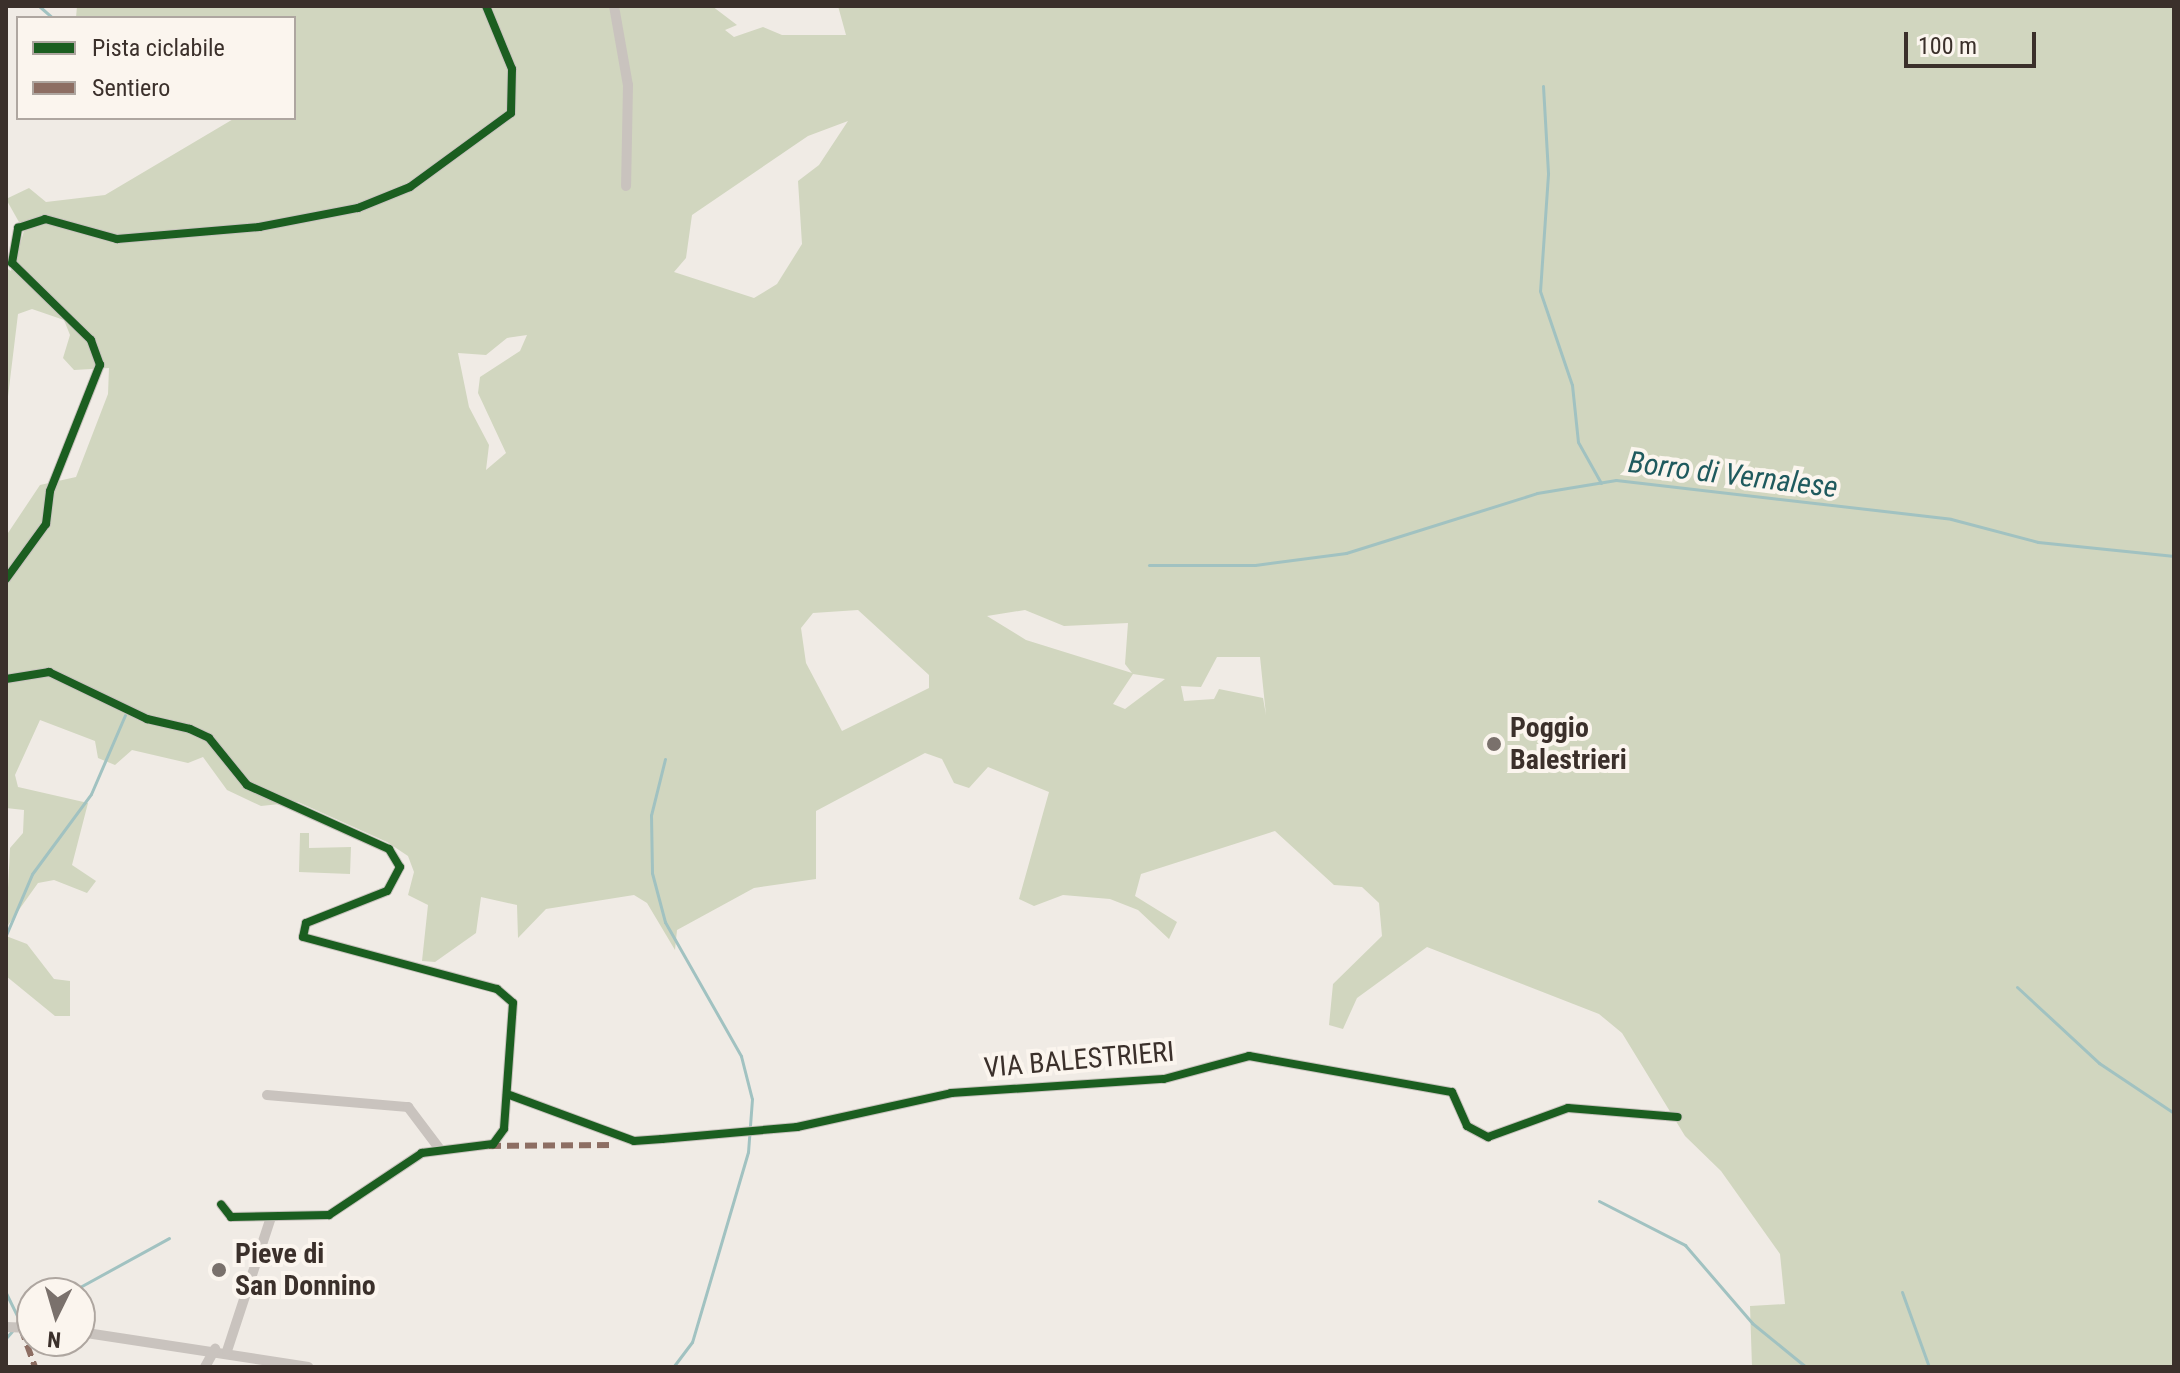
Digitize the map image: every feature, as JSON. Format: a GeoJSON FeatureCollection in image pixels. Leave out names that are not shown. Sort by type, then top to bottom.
{"type":"FeatureCollection","features":[{"type":"Feature","properties":{"kind":"street"},"geometry":{"type":"LineString","coordinates":[[6,579],[46,524],[50,491],[100,365],[91,340],[12,263],[18,228],[45,219],[117,239],[246,228],[358,208],[410,187],[511,113],[512,69],[486,6]]}},
{"type":"Feature","properties":{"kind":"street"},"geometry":{"type":"LineString","coordinates":[[614,6],[628,85],[626,186]]}},
{"type":"Feature","properties":{"kind":"street"},"geometry":{"type":"LineString","coordinates":[[6,679],[57,674],[95,698],[190,729],[209,738],[247,785],[389,849],[400,867],[387,891],[306,923],[303,937],[508,994],[514,1015],[504,1129],[493,1144],[439,1148],[370,1181],[329,1215],[270,1220],[231,1217],[221,1204]]}},
{"type":"Feature","properties":{"kind":"street","name":"VIA BALESTRIERI"},"geometry":{"type":"LineString","coordinates":[[507,1094],[634,1141],[750,1129],[951,1093],[1164,1079],[1249,1056],[1452,1092],[1467,1126],[1488,1137],[1568,1108],[1678,1117]]}},
{"type":"Feature","properties":{"kind":"street"},"geometry":{"type":"LineString","coordinates":[[267,1095],[408,1107],[439,1148]]}},
{"type":"Feature","properties":{"kind":"street"},"geometry":{"type":"LineString","coordinates":[[205,1367],[221,1350],[270,1220]]}},
{"type":"Feature","properties":{"kind":"street"},"geometry":{"type":"LineString","coordinates":[[96,1334],[221,1350],[308,1367]]}},
{"type":"Feature","properties":{"kind":"green space"},"geometry":{"type":"Polygon","coordinates":[[[77,6],[712,6],[737,25],[725,30],[734,37],[763,27],[782,35],[846,35],[838,6],[2174,6],[2174,1367],[1752,1367],[1750,1306],[1785,1304],[1780,1254],[1721,1171],[1685,1136],[1622,1033],[1599,1014],[1427,947],[1357,998],[1343,1029],[1329,1025],[1333,984],[1382,936],[1379,903],[1362,887],[1334,885],[1275,831],[1141,874],[1135,896],[1177,922],[1169,939],[1138,910],[1110,899],[1063,895],[1034,906],[1019,899],[1049,792],[988,767],[969,788],[954,783],[942,759],[925,753],[816,811],[816,879],[754,888],[677,930],[675,950],[647,903],[634,895],[546,909],[518,938],[517,905],[481,897],[476,933],[435,962],[422,961],[428,905],[408,895],[414,872],[408,856],[387,842],[298,802],[261,806],[227,790],[203,757],[188,763],[132,750],[115,765],[98,758],[95,741],[40,720],[15,775],[18,787],[88,803],[72,865],[96,881],[87,893],[54,880],[38,883],[6,928],[10,848],[23,833],[24,810],[6,808],[6,536],[40,485],[76,477],[108,394],[109,368],[74,370],[63,358],[70,335],[64,320],[32,309],[18,314],[6,413],[6,268],[11,271],[24,231],[6,199],[29,188],[46,202],[105,195],[232,120],[296,120],[296,16],[76,16],[77,6]],[[848,121],[808,136],[692,215],[686,258],[674,272],[754,298],[777,284],[802,244],[798,181],[819,165],[848,121]],[[527,335],[507,338],[486,355],[458,353],[469,407],[489,445],[486,470],[506,453],[478,393],[480,377],[520,351],[527,335]],[[858,610],[813,613],[801,628],[806,663],[842,731],[929,688],[929,675],[858,610]],[[1025,610],[987,616],[1026,640],[1132,673],[1125,664],[1128,623],[1064,626],[1025,610]],[[1217,657],[1201,687],[1181,686],[1184,701],[1214,699],[1219,689],[1263,698],[1266,715],[1260,657],[1217,657]],[[1133,674],[1113,704],[1125,709],[1165,679],[1133,674]]]}},
{"type":"Feature","properties":{"kind":"green space"},"geometry":{"type":"Polygon","coordinates":[[[300,833],[309,833],[309,848],[351,847],[350,874],[299,872],[300,833]]]}},
{"type":"Feature","properties":{"kind":"green space"},"geometry":{"type":"Polygon","coordinates":[[[6,936],[27,944],[54,979],[70,981],[70,1016],[55,1016],[6,976],[6,936]]]}},
{"type":"Feature","properties":{"kind":"waterway"},"geometry":{"type":"LineString","coordinates":[[39,6],[51,16]]}},
{"type":"Feature","properties":{"kind":"waterway"},"geometry":{"type":"LineString","coordinates":[[1543,86],[1548,174],[1540,291],[1572,385],[1578,442],[1601,483]]}},
{"type":"Feature","properties":{"kind":"waterway","name":"Borro di Vernalese"},"geometry":{"type":"LineString","coordinates":[[1149,565],[1255,565],[1346,553],[1537,493],[1616,480],[1951,519],[2038,542],[2174,556]]}},
{"type":"Feature","properties":{"kind":"waterway"},"geometry":{"type":"LineString","coordinates":[[6,935],[32,874],[91,794],[125,715]]}},
{"type":"Feature","properties":{"kind":"waterway"},"geometry":{"type":"LineString","coordinates":[[665,759],[651,815],[652,873],[665,922],[741,1056],[752,1099],[748,1152],[692,1342],[673,1367]]}},
{"type":"Feature","properties":{"kind":"waterway"},"geometry":{"type":"LineString","coordinates":[[2017,987],[2099,1063],[2174,1113]]}},
{"type":"Feature","properties":{"kind":"waterway"},"geometry":{"type":"LineString","coordinates":[[1599,1201],[1685,1245],[1752,1323],[1806,1367]]}},
{"type":"Feature","properties":{"kind":"waterway"},"geometry":{"type":"LineString","coordinates":[[96,1278],[169,1238]]}},
{"type":"Feature","properties":{"kind":"waterway"},"geometry":{"type":"LineString","coordinates":[[1902,1292],[1929,1367]]}},
{"type":"Feature","properties":{"kind":"waterway"},"geometry":{"type":"LineString","coordinates":[[6,1293],[16,1314]]}},
{"type":"Feature","properties":{"kind":"waterway"},"geometry":{"type":"LineString","coordinates":[[6,1338],[12,1331]]}},
{"type":"Feature","properties":{"kind":"marked path"},"geometry":{"type":"LineString","coordinates":[[489,1146],[615,1145]]}},
{"type":"Feature","properties":{"kind":"marked path"},"geometry":{"type":"LineString","coordinates":[[31,1357],[35,1367]]}},
{"type":"Feature","properties":{"kind":"cycle path"},"geometry":{"type":"LineString","coordinates":[[6,579],[46,524],[50,491],[100,365],[91,340],[12,263],[18,228],[45,219],[117,239],[259,227],[358,208],[410,187],[511,113],[512,69],[486,6]]}},
{"type":"Feature","properties":{"kind":"cycle path"},"geometry":{"type":"LineString","coordinates":[[6,679],[49,672],[147,719],[190,729],[209,738],[247,785],[389,849],[400,867],[387,891],[306,923],[303,937],[497,989],[513,1003],[504,1129],[493,1144],[422,1153],[329,1215],[231,1217],[221,1204]]}},
{"type":"Feature","properties":{"kind":"cycle path"},"geometry":{"type":"LineString","coordinates":[[507,1094],[634,1141],[797,1127],[951,1093],[1164,1079],[1249,1056],[1452,1092],[1467,1126],[1488,1137],[1568,1108],[1678,1117]]}},
{"type":"Feature","properties":{"kind":"place","name":"Poggio Balestrieri"},"geometry":{"type":"Point","coordinates":[1494,744]}},
{"type":"Feature","properties":{"kind":"place","name":"Pieve di San Donnino"},"geometry":{"type":"Point","coordinates":[219,1270]}}]}
